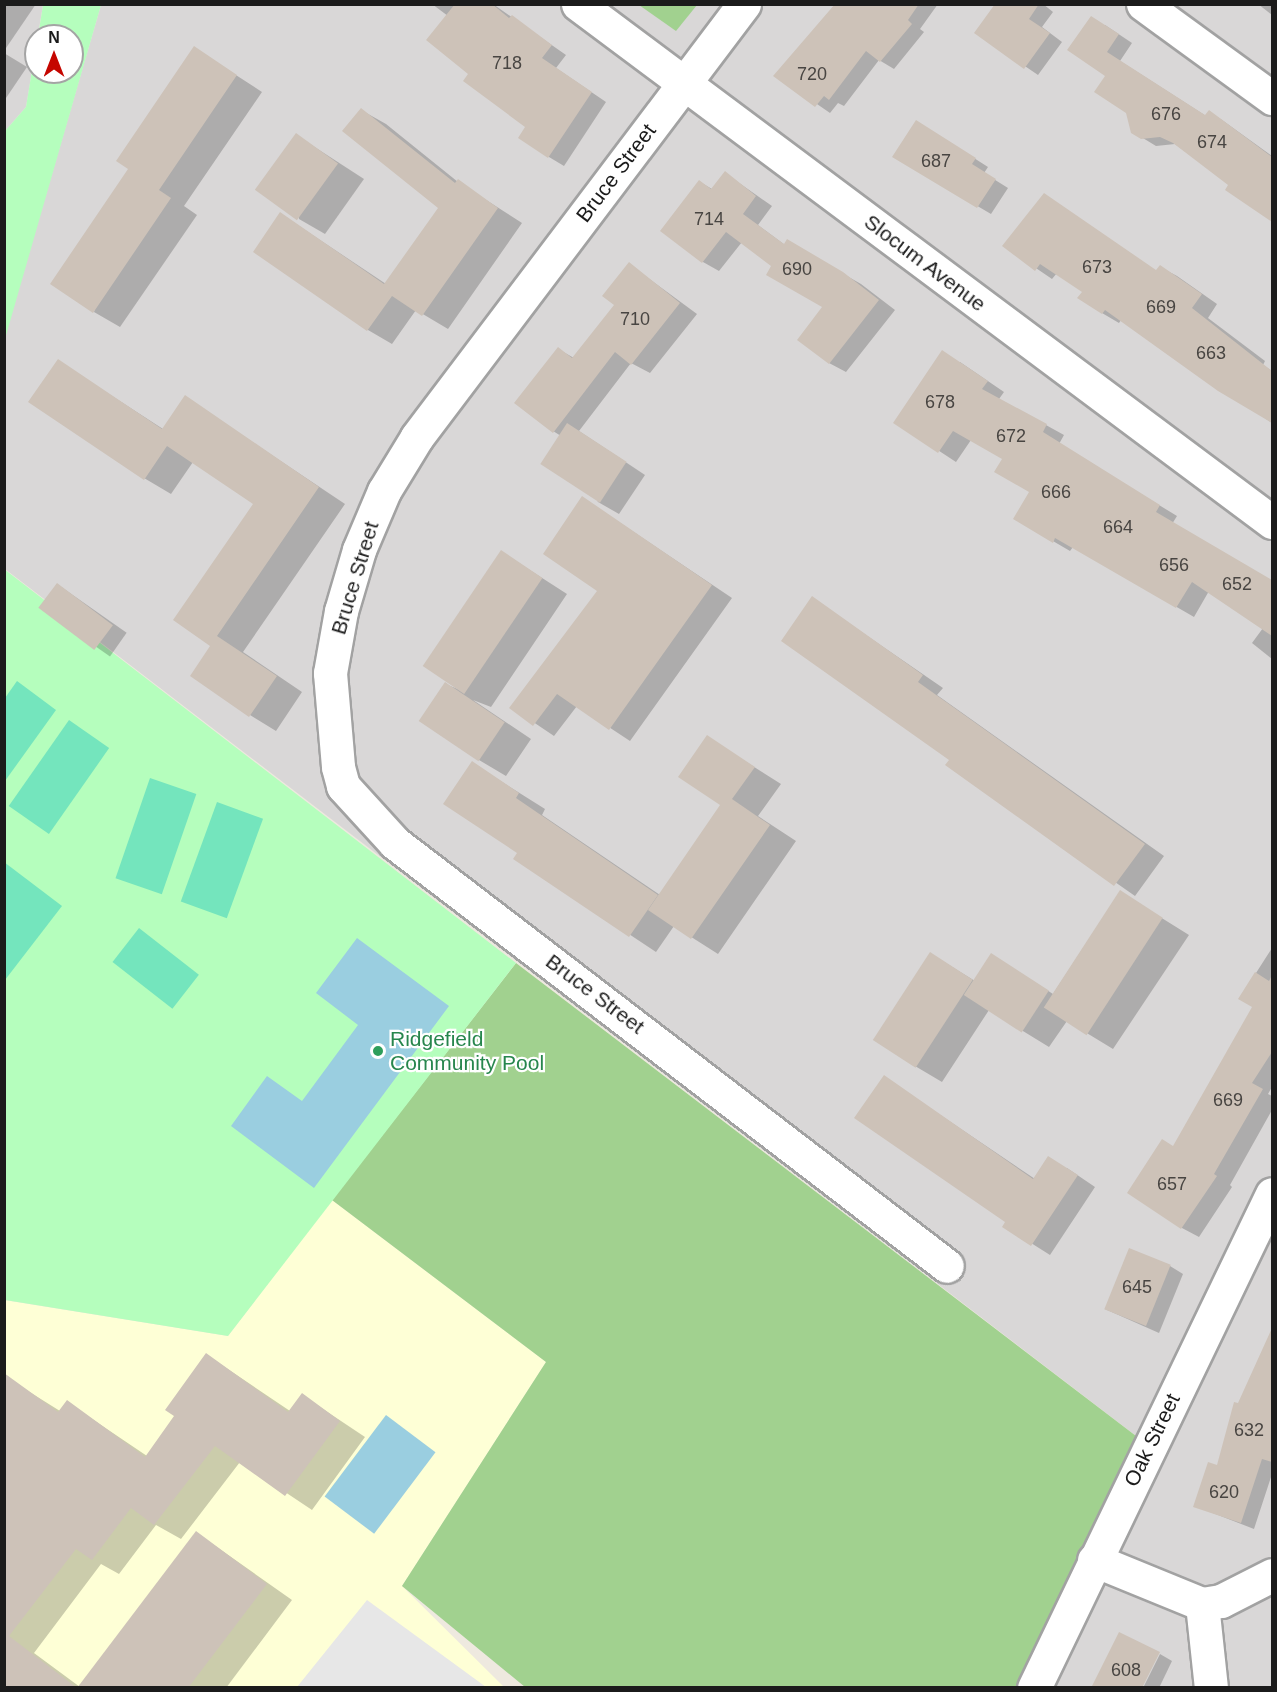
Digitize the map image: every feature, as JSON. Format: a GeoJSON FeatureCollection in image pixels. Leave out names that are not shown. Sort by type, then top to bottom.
{"type":"FeatureCollection","features":[{"type":"Feature","properties":{"kind":"street","name":"Slocum Avenue"},"geometry":{"type":"LineString","coordinates":[[578,4],[1272,522]]}},
{"type":"Feature","properties":{"kind":"street","name":"Bruce Street"},"geometry":{"type":"LineString","coordinates":[[744,4],[417,436],[384,491],[359,550],[341,611],[330,673],[339,767],[343,786],[395,843],[947,1266]]}},
{"type":"Feature","properties":{"kind":"street"},"geometry":{"type":"LineString","coordinates":[[1143,4],[1272,98]]}},
{"type":"Feature","properties":{"kind":"street","name":"Oak Street"},"geometry":{"type":"LineString","coordinates":[[1034,1688],[1272,1194]]}},
{"type":"Feature","properties":{"kind":"street"},"geometry":{"type":"LineString","coordinates":[[1094,1560],[1202,1604],[1221,1601],[1272,1575]]}},
{"type":"Feature","properties":{"kind":"street"},"geometry":{"type":"LineString","coordinates":[[1202,1604],[1211,1688]]}},
{"type":"Feature","properties":{"kind":"shaded area"},"geometry":{"type":"Polygon","coordinates":[[[639,4],[676,30],[697,4],[1272,5],[1272,1687],[1036,1687],[1157,1452],[5,569],[4,339],[78,84],[84,84],[84,64],[101,5],[639,4]]]}},
{"type":"Feature","properties":{"kind":"shaded area"},"geometry":{"type":"Polygon","coordinates":[[[5,5],[43,5],[40,24],[24,24],[24,84],[30,84],[26,107],[5,131],[5,5]]]}},
{"type":"Feature","properties":{"kind":"shaded area"},"geometry":{"type":"Polygon","coordinates":[[[332,1200],[546,1362],[402,1586],[504,1687],[5,1687],[4,1300],[228,1336],[332,1200]]]}},
{"type":"Feature","properties":{"kind":"shaded area"},"geometry":{"type":"Polygon","coordinates":[[[367,1600],[486,1687],[297,1687],[367,1600]]]}},
{"type":"Feature","properties":{"kind":"green space"},"geometry":{"type":"Polygon","coordinates":[[[43,5],[101,5],[84,64],[84,24],[40,24],[43,5]]]}},
{"type":"Feature","properties":{"kind":"green space"},"geometry":{"type":"Polygon","coordinates":[[[639,5],[697,5],[676,31],[639,5]]]}},
{"type":"Feature","properties":{"kind":"green space"},"geometry":{"type":"Polygon","coordinates":[[[30,84],[78,84],[5,339],[5,131],[26,107],[30,84]]]}},
{"type":"Feature","properties":{"kind":"green space"},"geometry":{"type":"Polygon","coordinates":[[[4,569],[516,963],[228,1336],[5,1300],[4,569]]]}},
{"type":"Feature","properties":{"kind":"green space"},"geometry":{"type":"Polygon","coordinates":[[[17,681],[56,710],[5,781],[5,698],[17,681]]]}},
{"type":"Feature","properties":{"kind":"green space"},"geometry":{"type":"Polygon","coordinates":[[[69,720],[109,748],[49,834],[9,806],[69,720]]]}},
{"type":"Feature","properties":{"kind":"green space"},"geometry":{"type":"Polygon","coordinates":[[[150,778],[196,794],[162,894],[115,878],[150,778]]]}},
{"type":"Feature","properties":{"kind":"green space"},"geometry":{"type":"Polygon","coordinates":[[[217,802],[263,819],[227,918],[181,902],[217,802]]]}},
{"type":"Feature","properties":{"kind":"green space"},"geometry":{"type":"Polygon","coordinates":[[[4,862],[62,906],[5,980],[4,980],[4,862]]]}},
{"type":"Feature","properties":{"kind":"green space"},"geometry":{"type":"Polygon","coordinates":[[[139,928],[199,975],[172,1009],[113,962],[139,928]]]}},
{"type":"Feature","properties":{"kind":"green space"},"geometry":{"type":"Polygon","coordinates":[[[516,963],[1157,1452],[1036,1687],[525,1687],[402,1586],[546,1362],[332,1200],[516,963]]]}},
{"type":"Feature","properties":{"kind":"water","name":"Ridgefield Community Pool"},"geometry":{"type":"Polygon","coordinates":[[[357,938],[449,1006],[314,1188],[231,1126],[267,1076],[302,1101],[358,1025],[316,993],[357,938]]]}},
{"type":"Feature","properties":{"kind":"water"},"geometry":{"type":"Polygon","coordinates":[[[386,1415],[436,1452],[374,1534],[325,1496],[386,1415]]]}},
{"type":"Feature","properties":{"kind":"building"},"geometry":{"type":"Polygon","coordinates":[[[455,4],[492,4],[509,18],[512,15],[552,45],[542,58],[592,92],[548,158],[518,138],[525,127],[463,81],[468,74],[426,40],[455,4]]]}},
{"type":"Feature","properties":{"kind":"building"},"geometry":{"type":"Polygon","coordinates":[[[835,4],[919,4],[908,20],[912,24],[880,62],[866,51],[829,100],[824,96],[815,107],[773,76],[835,4]]]}},
{"type":"Feature","properties":{"kind":"building"},"geometry":{"type":"Polygon","coordinates":[[[995,4],[1039,4],[1029,19],[1050,33],[1024,69],[974,33],[995,4]]]}},
{"type":"Feature","properties":{"kind":"building"},"geometry":{"type":"Polygon","coordinates":[[[1091,16],[1119,34],[1107,52],[1205,115],[1209,110],[1272,157],[1272,222],[1225,190],[1228,185],[1173,143],[1160,137],[1141,139],[1131,133],[1126,113],[1094,92],[1105,76],[1067,50],[1091,16]]]}},
{"type":"Feature","properties":{"kind":"building"},"geometry":{"type":"Polygon","coordinates":[[[194,46],[237,75],[159,190],[171,198],[93,313],[50,284],[128,169],[116,161],[194,46]]]}},
{"type":"Feature","properties":{"kind":"building"},"geometry":{"type":"Polygon","coordinates":[[[361,108],[455,183],[458,179],[498,208],[422,316],[392,296],[367,331],[253,252],[280,212],[384,284],[438,208],[342,131],[361,108]]]}},
{"type":"Feature","properties":{"kind":"building"},"geometry":{"type":"Polygon","coordinates":[[[916,120],[976,158],[972,164],[996,179],[977,208],[892,157],[916,120]]]}},
{"type":"Feature","properties":{"kind":"building"},"geometry":{"type":"Polygon","coordinates":[[[296,133],[338,164],[297,220],[255,190],[296,133]]]}},
{"type":"Feature","properties":{"kind":"building"},"geometry":{"type":"Polygon","coordinates":[[[725,171],[756,196],[743,214],[784,244],[787,239],[843,272],[879,300],[829,364],[797,340],[822,307],[766,275],[771,266],[726,232],[702,263],[660,231],[699,180],[711,189],[725,171]]]}},
{"type":"Feature","properties":{"kind":"building"},"geometry":{"type":"Polygon","coordinates":[[[1044,193],[1156,270],[1160,265],[1202,294],[1192,308],[1272,371],[1272,423],[1218,391],[1105,310],[1102,314],[1077,298],[1082,292],[1040,264],[1035,271],[1002,246],[1044,193]]]}},
{"type":"Feature","properties":{"kind":"building"},"geometry":{"type":"Polygon","coordinates":[[[629,262],[680,303],[631,365],[615,352],[553,433],[514,403],[558,347],[572,358],[614,305],[602,296],[629,262]]]}},
{"type":"Feature","properties":{"kind":"building"},"geometry":{"type":"Polygon","coordinates":[[[942,350],[988,381],[982,389],[1047,424],[1043,432],[1160,505],[1156,512],[1272,580],[1272,636],[1192,582],[1176,608],[1055,538],[1053,543],[1013,519],[1029,492],[994,472],[1002,459],[953,431],[938,453],[893,423],[942,350]]]}},
{"type":"Feature","properties":{"kind":"building"},"geometry":{"type":"Polygon","coordinates":[[[58,359],[162,429],[185,395],[319,487],[217,636],[277,676],[249,717],[190,676],[210,646],[173,620],[253,504],[167,446],[144,480],[28,402],[58,359]]]}},
{"type":"Feature","properties":{"kind":"building"},"geometry":{"type":"Polygon","coordinates":[[[567,423],[627,462],[600,503],[540,464],[567,423]]]}},
{"type":"Feature","properties":{"kind":"building"},"geometry":{"type":"Polygon","coordinates":[[[582,496],[712,585],[609,730],[557,694],[533,726],[509,708],[597,591],[543,554],[582,496]]]}},
{"type":"Feature","properties":{"kind":"building"},"geometry":{"type":"Polygon","coordinates":[[[501,550],[542,578],[464,694],[423,666],[501,550]]]}},
{"type":"Feature","properties":{"kind":"building"},"geometry":{"type":"Polygon","coordinates":[[[57,583],[113,625],[94,650],[38,608],[57,583]]]}},
{"type":"Feature","properties":{"kind":"building"},"geometry":{"type":"Polygon","coordinates":[[[812,596],[923,675],[918,682],[1145,844],[1114,886],[945,765],[949,760],[781,641],[812,596]]]}},
{"type":"Feature","properties":{"kind":"building"},"geometry":{"type":"Polygon","coordinates":[[[445,682],[505,722],[478,761],[419,721],[445,682]]]}},
{"type":"Feature","properties":{"kind":"building"},"geometry":{"type":"Polygon","coordinates":[[[707,735],[755,767],[732,799],[770,825],[691,939],[648,910],[720,805],[678,777],[707,735]]]}},
{"type":"Feature","properties":{"kind":"building"},"geometry":{"type":"Polygon","coordinates":[[[472,761],[519,793],[516,798],[658,895],[629,937],[513,859],[517,853],[443,804],[472,761]]]}},
{"type":"Feature","properties":{"kind":"building"},"geometry":{"type":"Polygon","coordinates":[[[1120,890],[1163,918],[1087,1035],[1044,1007],[1120,890]]]}},
{"type":"Feature","properties":{"kind":"building"},"geometry":{"type":"Polygon","coordinates":[[[930,952],[973,980],[916,1068],[873,1040],[930,952]]]}},
{"type":"Feature","properties":{"kind":"building"},"geometry":{"type":"Polygon","coordinates":[[[991,953],[1049,991],[1022,1033],[964,995],[991,953]]]}},
{"type":"Feature","properties":{"kind":"building"},"geometry":{"type":"Polygon","coordinates":[[[1255,972],[1269,981],[1272,975],[1272,1052],[1252,1083],[1263,1089],[1214,1174],[1217,1176],[1181,1229],[1127,1193],[1162,1139],[1173,1146],[1252,1007],[1238,999],[1255,972]]]}},
{"type":"Feature","properties":{"kind":"building"},"geometry":{"type":"Polygon","coordinates":[[[884,1075],[1033,1179],[1048,1156],[1078,1175],[1031,1246],[1002,1227],[1005,1222],[854,1118],[884,1075]]]}},
{"type":"Feature","properties":{"kind":"building"},"geometry":{"type":"Polygon","coordinates":[[[1129,1248],[1171,1265],[1146,1326],[1104,1309],[1129,1248]]]}},
{"type":"Feature","properties":{"kind":"building"},"geometry":{"type":"Polygon","coordinates":[[[1272,1328],[1272,1462],[1262,1459],[1241,1523],[1193,1507],[1208,1462],[1217,1465],[1234,1402],[1238,1403],[1272,1328]]]}},
{"type":"Feature","properties":{"kind":"building"},"geometry":{"type":"Polygon","coordinates":[[[206,1353],[288,1412],[302,1393],[340,1421],[285,1496],[215,1446],[154,1525],[131,1508],[92,1560],[76,1549],[9,1636],[77,1688],[4,1687],[4,1373],[58,1412],[67,1400],[145,1457],[174,1416],[165,1410],[206,1353]]]}},
{"type":"Feature","properties":{"kind":"building"},"geometry":{"type":"Polygon","coordinates":[[[196,1531],[267,1584],[188,1688],[77,1688],[196,1531]]]}},
{"type":"Feature","properties":{"kind":"building"},"geometry":{"type":"Polygon","coordinates":[[[1119,1632],[1160,1652],[1142,1688],[1091,1688],[1119,1632]]]}},
{"type":"Feature","properties":{"kind":"place","name":"Ridgefield Community Pool"},"geometry":{"type":"Point","coordinates":[378,1051]}}]}
